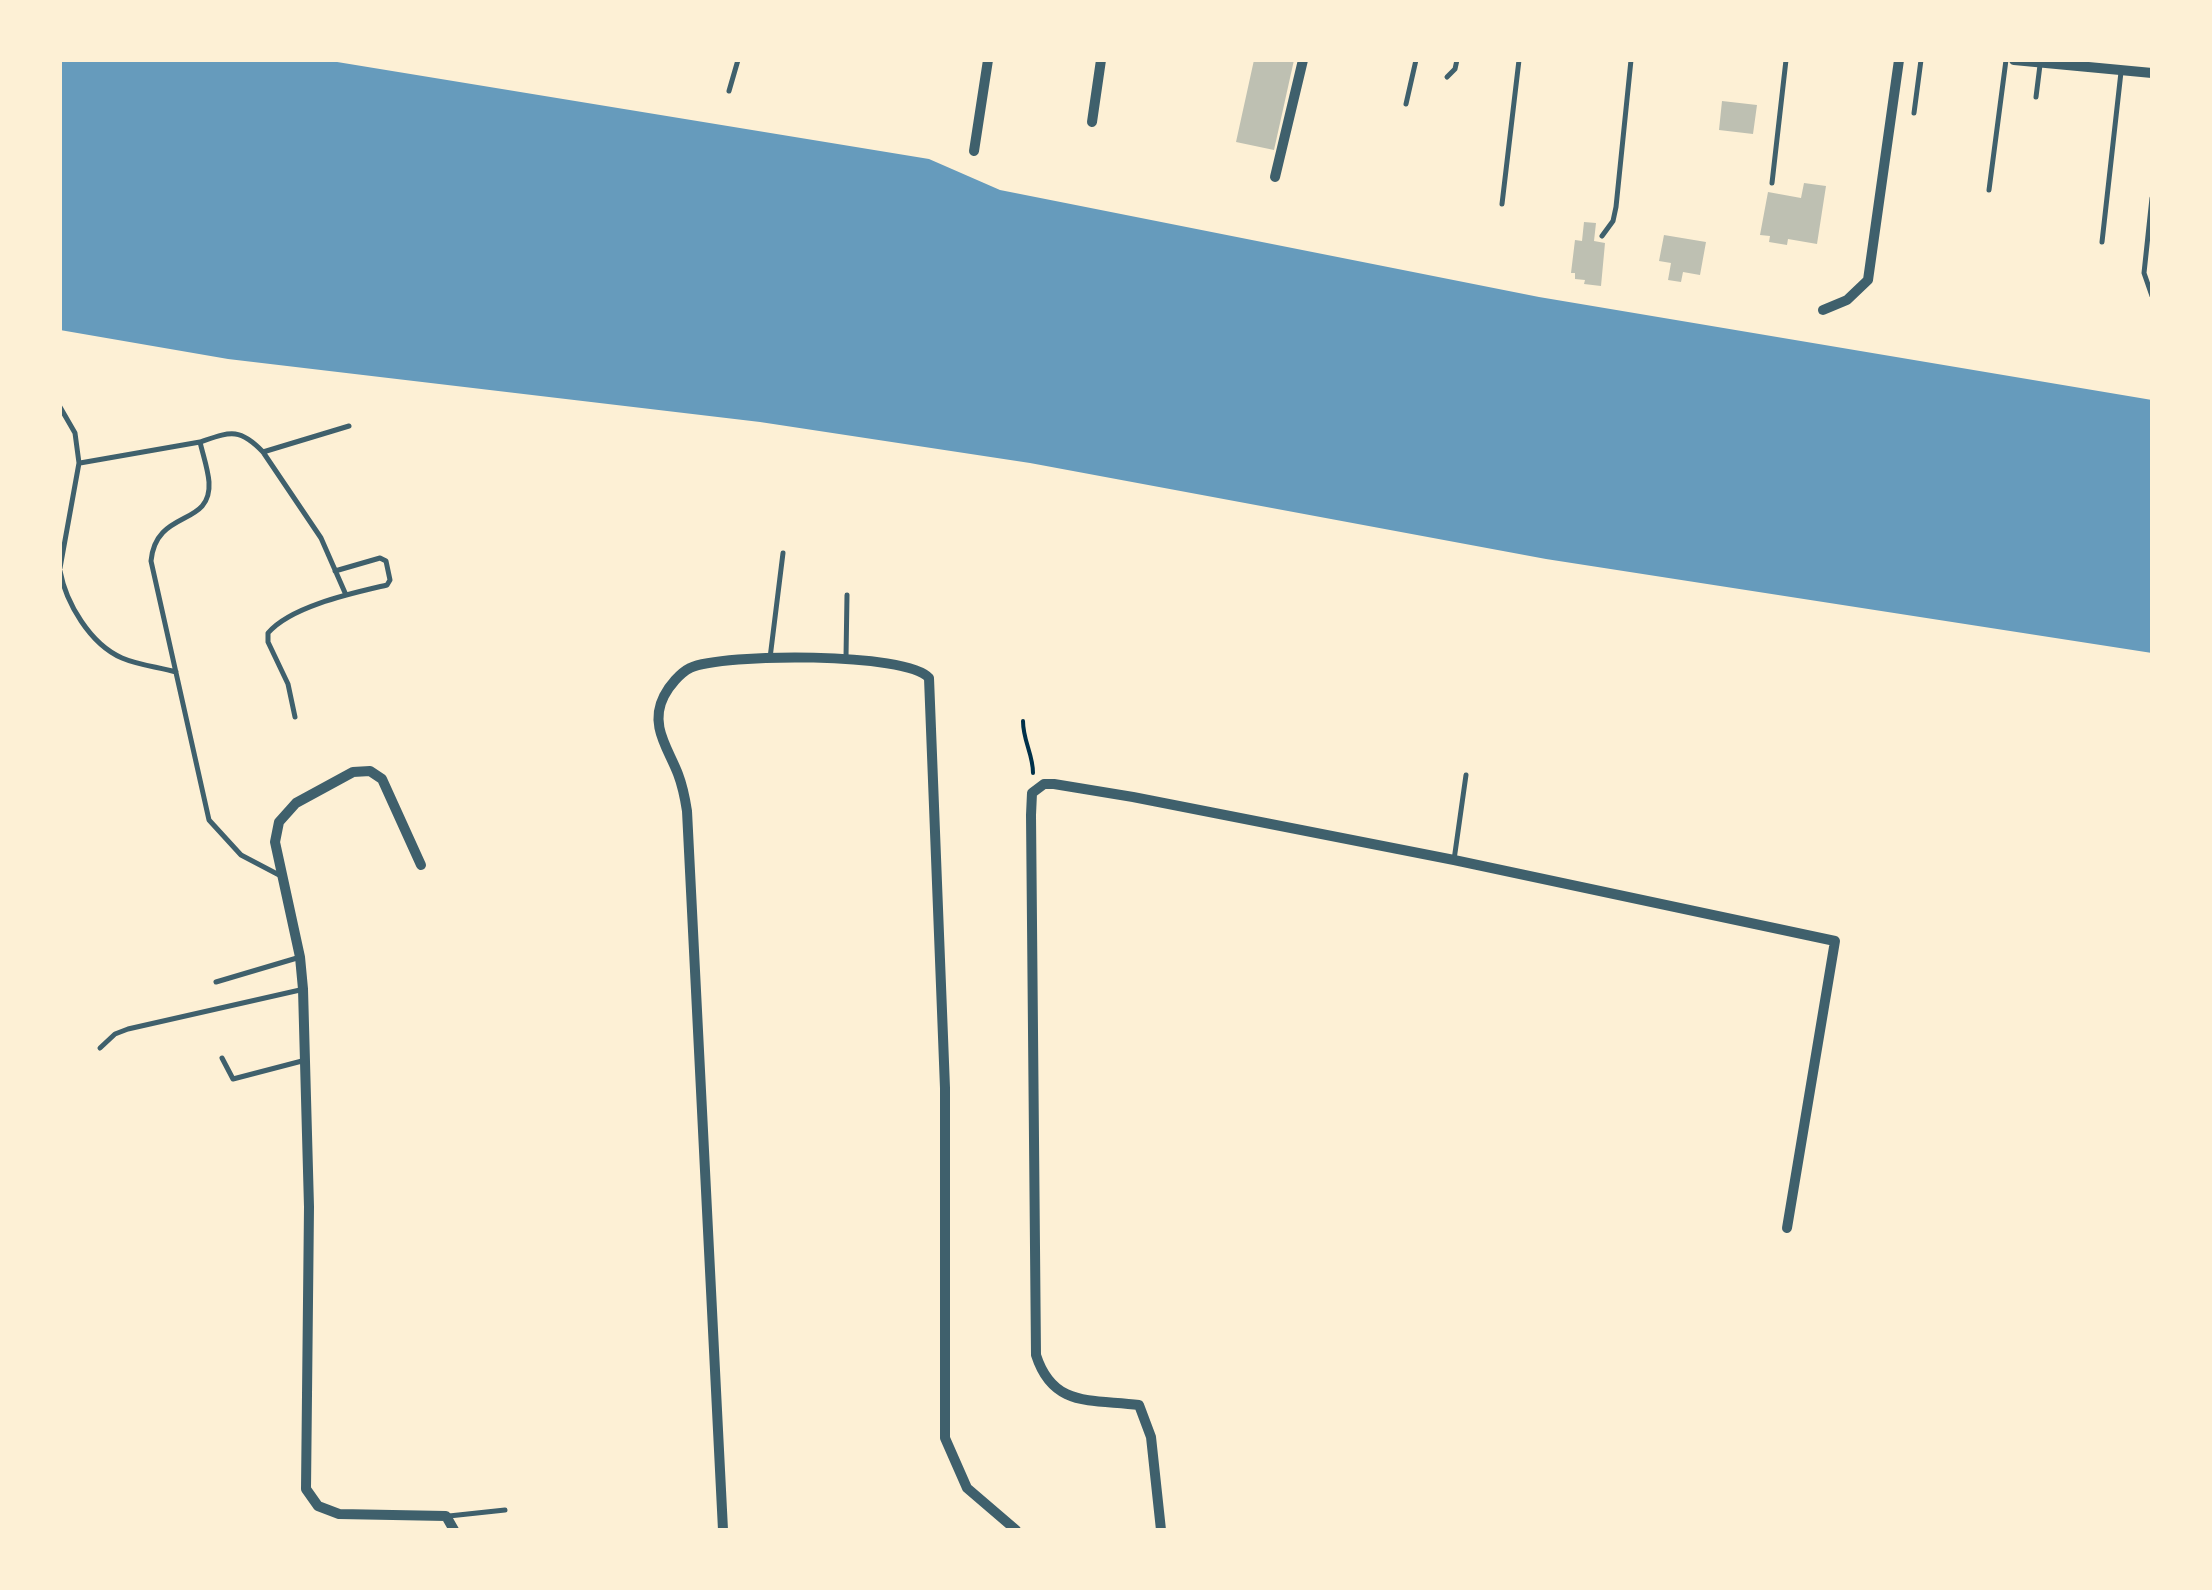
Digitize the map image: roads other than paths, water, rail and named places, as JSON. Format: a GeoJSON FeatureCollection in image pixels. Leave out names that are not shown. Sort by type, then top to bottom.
{"type":"FeatureCollection","features":[{"type":"Feature","properties":{"kind":"street"},"geometry":{"type":"LineString","coordinates":[[974,151],[988,60]]}},
{"type":"Feature","properties":{"kind":"street"},"geometry":{"type":"LineString","coordinates":[[1092,122],[1101,60]]}},
{"type":"Feature","properties":{"kind":"street"},"geometry":{"type":"LineString","coordinates":[[1274,177],[1303,60]]}},
{"type":"Feature","properties":{"kind":"street"},"geometry":{"type":"LineString","coordinates":[[1823,310],[1847,300],[1868,280],[1899,60]]}},
{"type":"Feature","properties":{"kind":"street"},"geometry":{"type":"LineString","coordinates":[[2014,60],[2152,73]]}},
{"type":"Feature","properties":{"kind":"street"},"geometry":{"type":"LineString","coordinates":[[722,1530],[687,812],[684,789],[662,740],[658,719],[664,694],[687,669],[709,663],[776,657],[895,664],[924,672],[929,678],[946,1088],[945,1438],[968,1488],[1016,1530]]}},
{"type":"Feature","properties":{"kind":"street"},"geometry":{"type":"LineString","coordinates":[[421,866],[382,779],[370,771],[353,772],[296,803],[279,822],[275,842],[303,989],[309,1207],[306,1489],[318,1506],[339,1514],[446,1516],[454,1530]]}},
{"type":"Feature","properties":{"kind":"street"},"geometry":{"type":"LineString","coordinates":[[1162,1530],[1150,1437],[1139,1405],[1062,1395],[1042,1374],[1036,1354],[1032,793],[1044,784],[1454,860],[1835,940],[1787,1228]]}},
{"type":"Feature","properties":{"kind":"lane"},"geometry":{"type":"LineString","coordinates":[[729,91],[738,60]]}},
{"type":"Feature","properties":{"kind":"lane"},"geometry":{"type":"LineString","coordinates":[[1406,104],[1416,60]]}},
{"type":"Feature","properties":{"kind":"lane"},"geometry":{"type":"LineString","coordinates":[[1448,77],[1457,60]]}},
{"type":"Feature","properties":{"kind":"lane"},"geometry":{"type":"LineString","coordinates":[[1502,204],[1518,60]]}},
{"type":"Feature","properties":{"kind":"lane"},"geometry":{"type":"LineString","coordinates":[[1602,236],[1613,221],[1616,207],[1630,60]]}},
{"type":"Feature","properties":{"kind":"lane"},"geometry":{"type":"LineString","coordinates":[[1772,184],[1786,60]]}},
{"type":"Feature","properties":{"kind":"lane"},"geometry":{"type":"LineString","coordinates":[[1914,113],[1920,60]]}},
{"type":"Feature","properties":{"kind":"lane"},"geometry":{"type":"LineString","coordinates":[[1989,190],[2006,60]]}},
{"type":"Feature","properties":{"kind":"lane"},"geometry":{"type":"LineString","coordinates":[[2036,98],[2041,62]]}},
{"type":"Feature","properties":{"kind":"lane"},"geometry":{"type":"LineString","coordinates":[[2102,242],[2122,69]]}},
{"type":"Feature","properties":{"kind":"lane"},"geometry":{"type":"LineString","coordinates":[[2152,198],[2144,273],[2152,296]]}},
{"type":"Feature","properties":{"kind":"lane"},"geometry":{"type":"LineString","coordinates":[[60,408],[75,433],[79,463],[60,569],[71,606],[110,651],[176,672]]}},
{"type":"Feature","properties":{"kind":"lane"},"geometry":{"type":"LineString","coordinates":[[263,452],[349,426]]}},
{"type":"Feature","properties":{"kind":"lane"},"geometry":{"type":"LineString","coordinates":[[79,463],[200,442],[230,432],[251,440],[311,521],[346,595]]}},
{"type":"Feature","properties":{"kind":"lane"},"geometry":{"type":"LineString","coordinates":[[200,442],[209,484],[207,497],[202,508],[159,533],[152,544],[150,561],[209,820],[242,854],[284,878]]}},
{"type":"Feature","properties":{"kind":"lane"},"geometry":{"type":"LineString","coordinates":[[776,657],[783,553]]}},
{"type":"Feature","properties":{"kind":"lane"},"geometry":{"type":"LineString","coordinates":[[295,717],[288,684],[268,642],[268,632],[294,615],[346,595],[387,585],[390,575],[386,561],[371,558],[335,570]]}},
{"type":"Feature","properties":{"kind":"lane"},"geometry":{"type":"LineString","coordinates":[[846,660],[847,594]]}},
{"type":"Feature","properties":{"kind":"lane"},"geometry":{"type":"LineString","coordinates":[[1454,860],[1466,775]]}},
{"type":"Feature","properties":{"kind":"lane"},"geometry":{"type":"LineString","coordinates":[[216,982],[300,958]]}},
{"type":"Feature","properties":{"kind":"lane"},"geometry":{"type":"LineString","coordinates":[[100,1048],[115,1034],[128,1029],[303,989]]}},
{"type":"Feature","properties":{"kind":"lane"},"geometry":{"type":"LineString","coordinates":[[222,1058],[233,1080],[305,1060]]}},
{"type":"Feature","properties":{"kind":"lane"},"geometry":{"type":"LineString","coordinates":[[446,1516],[505,1510]]}},
{"type":"Feature","properties":{"kind":"water"},"geometry":{"type":"Polygon","coordinates":[[[60,60],[325,60],[929,159],[1000,190],[1539,297],[2152,400],[2152,653],[1546,559],[1030,463],[760,422],[228,359],[60,330],[60,60]]]}}]}
